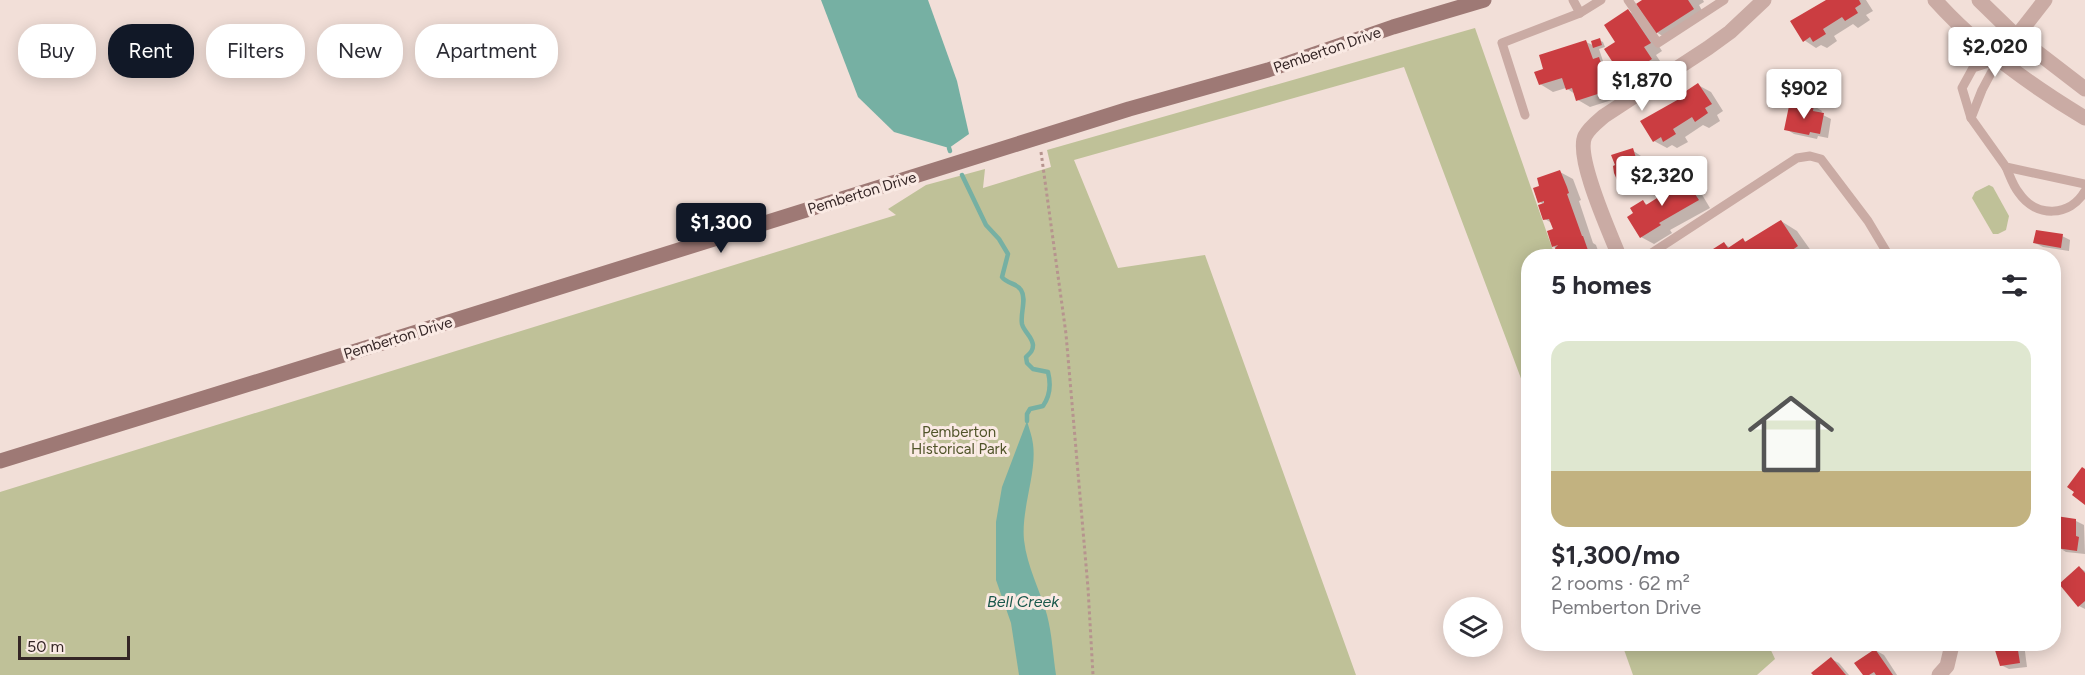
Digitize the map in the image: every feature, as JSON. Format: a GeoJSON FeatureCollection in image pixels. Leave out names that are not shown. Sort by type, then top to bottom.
{"type":"FeatureCollection","features":[{"type":"Feature","properties":{"kind":"street","name":"Pemberton Drive"},"geometry":{"type":"LineString","coordinates":[[0,461],[1129,109],[1268,70],[1393,27],[1484,0]]}},
{"type":"Feature","properties":{"kind":"street"},"geometry":{"type":"LineString","coordinates":[[1935,0],[1949,16],[1998,60],[2053,99],[2085,118]]}},
{"type":"Feature","properties":{"kind":"street"},"geometry":{"type":"LineString","coordinates":[[1979,0],[2016,36],[2085,89]]}},
{"type":"Feature","properties":{"kind":"street"},"geometry":{"type":"LineString","coordinates":[[1998,60],[2045,0]]}},
{"type":"Feature","properties":{"kind":"street"},"geometry":{"type":"LineString","coordinates":[[1616,249],[1588,174],[1583,152],[1584,138],[1591,127],[1604,116],[1731,32],[1757,2]]}},
{"type":"Feature","properties":{"kind":"street"},"geometry":{"type":"LineString","coordinates":[[1940,675],[1947,666],[1951,651]]}},
{"type":"Feature","properties":{"kind":"lane"},"geometry":{"type":"LineString","coordinates":[[1573,0],[1580,13]]}},
{"type":"Feature","properties":{"kind":"lane"},"geometry":{"type":"LineString","coordinates":[[1628,0],[1658,44],[1724,0]]}},
{"type":"Feature","properties":{"kind":"lane"},"geometry":{"type":"LineString","coordinates":[[1525,115],[1502,42],[1580,13],[1596,1]]}},
{"type":"Feature","properties":{"kind":"lane"},"geometry":{"type":"LineString","coordinates":[[1971,118],[1982,90],[1998,60]]}},
{"type":"Feature","properties":{"kind":"lane"},"geometry":{"type":"LineString","coordinates":[[1998,60],[1973,68],[1962,88],[1971,118],[2006,167],[2019,195],[2040,210],[2065,211],[2079,202],[2085,191]]}},
{"type":"Feature","properties":{"kind":"lane"},"geometry":{"type":"LineString","coordinates":[[1667,249],[1797,158],[1810,156],[1821,159],[1868,222],[1885,249]]}},
{"type":"Feature","properties":{"kind":"lane"},"geometry":{"type":"LineString","coordinates":[[2006,167],[2085,184]]}},
{"type":"Feature","properties":{"kind":"path"},"geometry":{"type":"LineString","coordinates":[[1039,137],[1066,334],[1088,588],[1093,675]]}},
{"type":"Feature","properties":{"kind":"green space","name":"Pemberton Historical Park"},"geometry":{"type":"Polygon","coordinates":[[[1475,28],[1553,249],[1521,249],[1521,378],[1404,67],[1074,160],[1118,268],[1205,255],[1356,675],[0,675],[0,492],[896,215],[888,209],[926,185],[985,169],[983,188],[1051,167],[1047,150],[1475,28]]]}},
{"type":"Feature","properties":{"kind":"green space"},"geometry":{"type":"Polygon","coordinates":[[[1989,185],[1993,187],[2009,216],[2006,230],[1998,234],[1993,234],[1972,198],[1975,192],[1989,185]]]}},
{"type":"Feature","properties":{"kind":"green space"},"geometry":{"type":"Polygon","coordinates":[[[1624,651],[1771,651],[1775,659],[1757,675],[1633,675],[1624,651]]]}},
{"type":"Feature","properties":{"kind":"water"},"geometry":{"type":"Polygon","coordinates":[[[821,0],[928,0],[957,81],[969,134],[949,148],[894,132],[858,97],[821,0]]]}},
{"type":"Feature","properties":{"kind":"water","name":"Bell Creek"},"geometry":{"type":"Polygon","coordinates":[[[1027,421],[1033,441],[1034,455],[1025,516],[1024,540],[1031,569],[1047,615],[1056,675],[1019,675],[1011,623],[996,580],[996,522],[1002,487],[1027,421]]]}},
{"type":"Feature","properties":{"kind":"building"},"geometry":{"type":"Polygon","coordinates":[[[1642,0],[1688,0],[1694,9],[1655,34],[1636,4],[1642,0]]]}},
{"type":"Feature","properties":{"kind":"building"},"geometry":{"type":"Polygon","coordinates":[[[1826,0],[1859,0],[1861,4],[1855,8],[1858,13],[1845,21],[1842,17],[1823,29],[1826,34],[1813,42],[1810,37],[1803,42],[1790,21],[1826,0]]]}},
{"type":"Feature","properties":{"kind":"building"},"geometry":{"type":"Polygon","coordinates":[[[1628,9],[1651,43],[1644,47],[1652,59],[1623,78],[1604,49],[1615,42],[1604,25],[1628,9]]]}},
{"type":"Feature","properties":{"kind":"building"},"geometry":{"type":"Polygon","coordinates":[[[1600,38],[1602,45],[1593,48],[1591,41],[1600,38]]]}},
{"type":"Feature","properties":{"kind":"building"},"geometry":{"type":"Polygon","coordinates":[[[1586,40],[1593,59],[1599,57],[1610,90],[1576,101],[1572,88],[1566,90],[1562,78],[1539,85],[1534,72],[1543,69],[1539,55],[1586,40]]]}},
{"type":"Feature","properties":{"kind":"building"},"geometry":{"type":"Polygon","coordinates":[[[1698,83],[1712,104],[1705,108],[1708,113],[1695,122],[1692,117],[1673,129],[1676,134],[1663,142],[1661,137],[1653,142],[1640,121],[1679,99],[1677,97],[1698,83]]]}},
{"type":"Feature","properties":{"kind":"building"},"geometry":{"type":"Polygon","coordinates":[[[1798,102],[1814,105],[1813,111],[1824,113],[1820,134],[1810,132],[1809,135],[1784,130],[1789,106],[1797,108],[1798,102]]]}},
{"type":"Feature","properties":{"kind":"building"},"geometry":{"type":"Polygon","coordinates":[[[1633,148],[1636,158],[1642,156],[1647,171],[1641,173],[1644,181],[1621,189],[1614,173],[1613,166],[1615,165],[1611,155],[1633,148]]]}},
{"type":"Feature","properties":{"kind":"building"},"geometry":{"type":"Polygon","coordinates":[[[1560,170],[1588,249],[1555,249],[1558,245],[1552,247],[1547,231],[1553,229],[1549,219],[1543,220],[1538,205],[1544,201],[1538,203],[1533,188],[1539,186],[1537,178],[1560,170]]]}},
{"type":"Feature","properties":{"kind":"building"},"geometry":{"type":"Polygon","coordinates":[[[1675,178],[1678,183],[1685,179],[1699,200],[1659,223],[1661,225],[1640,238],[1627,217],[1633,213],[1630,208],[1643,200],[1646,205],[1665,193],[1661,187],[1675,178]]]}},
{"type":"Feature","properties":{"kind":"building"},"geometry":{"type":"Polygon","coordinates":[[[1781,220],[1798,246],[1794,249],[1713,249],[1724,242],[1728,248],[1743,238],[1745,242],[1781,220]]]}},
{"type":"Feature","properties":{"kind":"building"},"geometry":{"type":"Polygon","coordinates":[[[2036,230],[2063,234],[2061,248],[2033,243],[2036,230]]]}},
{"type":"Feature","properties":{"kind":"building"},"geometry":{"type":"Polygon","coordinates":[[[2082,467],[2085,469],[2085,505],[2072,495],[2074,492],[2067,487],[2082,467]]]}},
{"type":"Feature","properties":{"kind":"building"},"geometry":{"type":"Polygon","coordinates":[[[2061,517],[2076,519],[2076,536],[2079,537],[2077,551],[2061,549],[2061,517]]]}},
{"type":"Feature","properties":{"kind":"building"},"geometry":{"type":"Polygon","coordinates":[[[2079,566],[2085,573],[2085,601],[2078,607],[2061,586],[2061,582],[2079,566]]]}},
{"type":"Feature","properties":{"kind":"building"},"geometry":{"type":"Polygon","coordinates":[[[1872,651],[1876,651],[1893,675],[1876,675],[1874,672],[1863,675],[1854,663],[1872,651]]]}},
{"type":"Feature","properties":{"kind":"building"},"geometry":{"type":"Polygon","coordinates":[[[1995,651],[2018,651],[2020,663],[2000,666],[1995,651]]]}},
{"type":"Feature","properties":{"kind":"building"},"geometry":{"type":"Polygon","coordinates":[[[1831,657],[1846,675],[1813,675],[1811,673],[1831,657]]]}},
{"type":"Feature","properties":{"kind":"waterway"},"geometry":{"type":"LineString","coordinates":[[962,175],[986,225],[999,239],[1008,254],[1002,277],[1019,288],[1023,294],[1022,324],[1033,345],[1026,357],[1027,363],[1033,369],[1048,372],[1050,385],[1047,398],[1043,406],[1030,409],[1027,421]]}}]}
